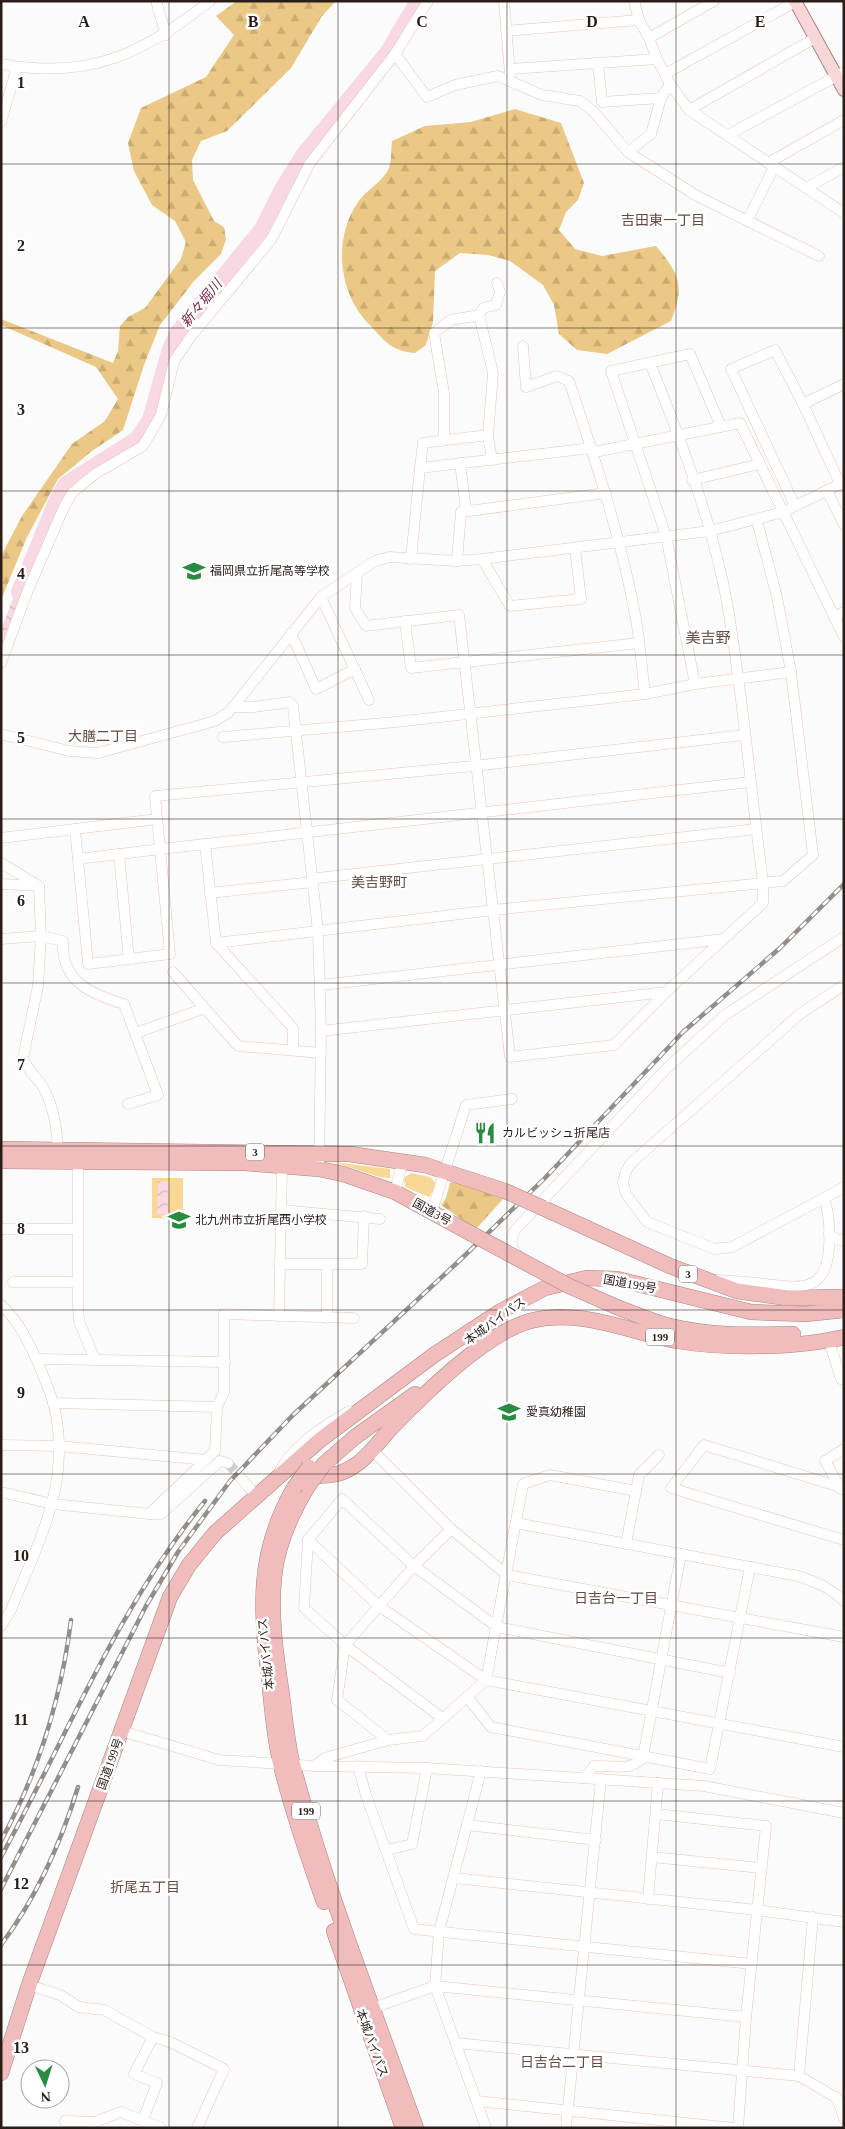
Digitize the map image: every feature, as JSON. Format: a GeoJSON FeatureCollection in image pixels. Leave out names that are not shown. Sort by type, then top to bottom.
{"type":"FeatureCollection","features":[{"type":"Feature","properties":{"kind":"highway","name":"国道3号"},"geometry":{"type":"LineString","coordinates":[[1,1149],[58,1156],[78,1161],[282,1165],[320,1169],[344,1174],[394,1192],[569,1286],[619,1308],[670,1326],[726,1334],[793,1334],[844,1328]]}},
{"type":"Feature","properties":{"kind":"highway","name":"国道3号"},"geometry":{"type":"LineString","coordinates":[[1,1161],[58,1156],[321,1153],[403,1160],[446,1170],[504,1191],[694,1276],[737,1291],[788,1298],[843,1298]]}},
{"type":"Feature","properties":{"kind":"highway"},"geometry":{"type":"LineString","coordinates":[[623,1244],[715,1279],[764,1290],[829,1293],[843,1298]]}},
{"type":"Feature","properties":{"kind":"highway","name":"国道199号"},"geometry":{"type":"LineString","coordinates":[[3,2064],[29,1985],[170,1597],[178,1582],[210,1538],[320,1440],[466,1333],[519,1301],[545,1288],[587,1278],[631,1282],[751,1312],[805,1314],[843,1298]]}},
{"type":"Feature","properties":{"kind":"highway","name":"本城バイパス"},"geometry":{"type":"LineString","coordinates":[[318,1468],[332,1442],[518,1303],[545,1288]]}},
{"type":"Feature","properties":{"kind":"highway","name":"国道199号"},"geometry":{"type":"LineString","coordinates":[[272,1484],[318,1468],[332,1475],[344,1471],[372,1450],[403,1416],[483,1344],[513,1327],[529,1322],[559,1317],[592,1319],[659,1337],[700,1344],[752,1346],[829,1341],[844,1337]]}},
{"type":"Feature","properties":{"kind":"highway","name":"本城バイパス"},"geometry":{"type":"LineString","coordinates":[[403,2128],[332,1895],[287,1764],[273,1618],[274,1577],[290,1518],[301,1487],[318,1468],[355,1437],[483,1344]]}},
{"type":"Feature","properties":{"kind":"highway","name":"本城バイパス"},"geometry":{"type":"LineString","coordinates":[[367,2010],[416,2128]]}},
{"type":"Feature","properties":{"kind":"main road"},"geometry":{"type":"LineString","coordinates":[[795,2],[840,74],[844,90]]}},
{"type":"Feature","properties":{"kind":"street"},"geometry":{"type":"LineString","coordinates":[[156,1],[166,35]]}},
{"type":"Feature","properties":{"kind":"street"},"geometry":{"type":"LineString","coordinates":[[1,64],[17,67],[62,67],[98,63],[126,55],[166,35],[210,1]]}},
{"type":"Feature","properties":{"kind":"street"},"geometry":{"type":"LineString","coordinates":[[1,662],[28,590],[64,507],[74,492],[96,474],[143,446],[161,415],[174,361],[192,335],[271,240],[310,163],[395,54],[428,1]]}},
{"type":"Feature","properties":{"kind":"street"},"geometry":{"type":"LineString","coordinates":[[504,1],[510,80]]}},
{"type":"Feature","properties":{"kind":"street"},"geometry":{"type":"LineString","coordinates":[[634,1],[639,20],[649,38],[657,59],[670,84],[689,110],[843,211]]}},
{"type":"Feature","properties":{"kind":"street"},"geometry":{"type":"LineString","coordinates":[[649,38],[714,1]]}},
{"type":"Feature","properties":{"kind":"street"},"geometry":{"type":"LineString","coordinates":[[665,74],[795,2]]}},
{"type":"Feature","properties":{"kind":"street"},"geometry":{"type":"LineString","coordinates":[[506,31],[639,20]]}},
{"type":"Feature","properties":{"kind":"street"},"geometry":{"type":"LineString","coordinates":[[689,110],[816,38]]}},
{"type":"Feature","properties":{"kind":"street"},"geometry":{"type":"LineString","coordinates":[[395,54],[427,97],[473,80],[498,76],[542,95],[580,101],[594,112],[628,152],[697,196],[819,256]]}},
{"type":"Feature","properties":{"kind":"street"},"geometry":{"type":"LineString","coordinates":[[510,69],[657,59]]}},
{"type":"Feature","properties":{"kind":"street"},"geometry":{"type":"LineString","coordinates":[[598,64],[602,102],[662,98]]}},
{"type":"Feature","properties":{"kind":"street"},"geometry":{"type":"LineString","coordinates":[[1,122],[17,67]]}},
{"type":"Feature","properties":{"kind":"street"},"geometry":{"type":"LineString","coordinates":[[728,135],[840,74]]}},
{"type":"Feature","properties":{"kind":"street"},"geometry":{"type":"LineString","coordinates":[[628,152],[651,134],[662,98],[670,84]]}},
{"type":"Feature","properties":{"kind":"street"},"geometry":{"type":"LineString","coordinates":[[747,220],[771,165],[844,120]]}},
{"type":"Feature","properties":{"kind":"street"},"geometry":{"type":"LineString","coordinates":[[806,188],[844,167]]}},
{"type":"Feature","properties":{"kind":"street"},"geometry":{"type":"LineString","coordinates":[[492,460],[488,435],[493,372],[479,315],[483,308],[496,305],[499,300],[500,292],[497,283]]}},
{"type":"Feature","properties":{"kind":"street"},"geometry":{"type":"LineString","coordinates":[[444,440],[444,393],[434,334],[451,320],[479,315]]}},
{"type":"Feature","properties":{"kind":"street"},"geometry":{"type":"LineString","coordinates":[[524,346],[526,387],[557,376],[569,381],[593,450],[619,541],[639,644],[645,694]]}},
{"type":"Feature","properties":{"kind":"street"},"geometry":{"type":"LineString","coordinates":[[1,734],[70,751],[98,753],[214,721],[232,707],[321,597],[369,565],[389,557],[457,561],[482,559],[710,531],[783,512],[827,491],[842,483],[775,350],[731,370],[795,506]]}},
{"type":"Feature","properties":{"kind":"street"},"geometry":{"type":"LineString","coordinates":[[695,684],[666,536],[610,371],[690,354],[720,427]]}},
{"type":"Feature","properties":{"kind":"street"},"geometry":{"type":"LineString","coordinates":[[357,574],[355,608],[366,626],[459,615],[478,764],[510,1057],[614,1045],[666,992],[763,903],[763,882],[728,607],[710,531],[692,480],[679,434],[650,363]]}},
{"type":"Feature","properties":{"kind":"street"},"geometry":{"type":"LineString","coordinates":[[803,404],[844,384]]}},
{"type":"Feature","properties":{"kind":"street"},"geometry":{"type":"LineString","coordinates":[[420,468],[593,450],[740,423],[844,637]]}},
{"type":"Feature","properties":{"kind":"street"},"geometry":{"type":"LineString","coordinates":[[411,558],[423,443],[488,435]]}},
{"type":"Feature","properties":{"kind":"street"},"geometry":{"type":"LineString","coordinates":[[460,464],[466,510]]}},
{"type":"Feature","properties":{"kind":"street"},"geometry":{"type":"LineString","coordinates":[[692,480],[760,464]]}},
{"type":"Feature","properties":{"kind":"street"},"geometry":{"type":"LineString","coordinates":[[827,491],[844,525]]}},
{"type":"Feature","properties":{"kind":"street"},"geometry":{"type":"LineString","coordinates":[[457,561],[461,512],[606,493]]}},
{"type":"Feature","properties":{"kind":"street"},"geometry":{"type":"LineString","coordinates":[[216,943],[494,910],[783,881],[813,855],[791,672],[777,597],[757,520]]}},
{"type":"Feature","properties":{"kind":"street"},"geometry":{"type":"LineString","coordinates":[[482,559],[510,606],[581,598],[575,548]]}},
{"type":"Feature","properties":{"kind":"street"},"geometry":{"type":"LineString","coordinates":[[321,597],[369,700]]}},
{"type":"Feature","properties":{"kind":"street"},"geometry":{"type":"LineString","coordinates":[[834,617],[844,612]]}},
{"type":"Feature","properties":{"kind":"street"},"geometry":{"type":"LineString","coordinates":[[405,621],[411,668],[639,644]]}},
{"type":"Feature","properties":{"kind":"street"},"geometry":{"type":"LineString","coordinates":[[291,633],[316,689],[355,669]]}},
{"type":"Feature","properties":{"kind":"street"},"geometry":{"type":"LineString","coordinates":[[223,737],[472,714],[645,694],[695,684],[791,672]]}},
{"type":"Feature","properties":{"kind":"street"},"geometry":{"type":"LineString","coordinates":[[232,707],[254,707],[290,702],[293,706],[294,730],[318,931],[321,985],[320,1169]]}},
{"type":"Feature","properties":{"kind":"street"},"geometry":{"type":"LineString","coordinates":[[75,830],[88,964],[129,960],[170,954],[155,796],[300,783],[744,735]]}},
{"type":"Feature","properties":{"kind":"street"},"geometry":{"type":"LineString","coordinates":[[78,859],[750,782]]}},
{"type":"Feature","properties":{"kind":"street"},"geometry":{"type":"LineString","coordinates":[[2,841],[157,819]]}},
{"type":"Feature","properties":{"kind":"street"},"geometry":{"type":"LineString","coordinates":[[210,893],[313,882],[318,878],[756,829]]}},
{"type":"Feature","properties":{"kind":"street"},"geometry":{"type":"LineString","coordinates":[[205,844],[216,943],[293,1028],[292,1049]]}},
{"type":"Feature","properties":{"kind":"street"},"geometry":{"type":"LineString","coordinates":[[119,854],[129,960]]}},
{"type":"Feature","properties":{"kind":"street"},"geometry":{"type":"LineString","coordinates":[[1,863],[40,886]]}},
{"type":"Feature","properties":{"kind":"street"},"geometry":{"type":"LineString","coordinates":[[1,884],[40,886]]}},
{"type":"Feature","properties":{"kind":"street"},"geometry":{"type":"LineString","coordinates":[[40,886],[41,936],[38,986],[23,1058],[26,1067],[42,1085],[49,1101],[58,1156]]}},
{"type":"Feature","properties":{"kind":"street"},"geometry":{"type":"LineString","coordinates":[[1,939],[41,936],[63,941],[62,954],[70,973],[92,993],[124,1004],[158,1096],[128,1104]]}},
{"type":"Feature","properties":{"kind":"street"},"geometry":{"type":"LineString","coordinates":[[545,1288],[512,1248],[511,1236],[519,1225],[666,1069],[725,1014],[844,937]]}},
{"type":"Feature","properties":{"kind":"street"},"geometry":{"type":"LineString","coordinates":[[321,985],[500,963],[724,939]]}},
{"type":"Feature","properties":{"kind":"street"},"geometry":{"type":"LineString","coordinates":[[173,972],[238,1046],[292,1049],[321,1053]]}},
{"type":"Feature","properties":{"kind":"street"},"geometry":{"type":"LineString","coordinates":[[844,985],[800,1014],[630,1164],[623,1183],[626,1194],[647,1222],[716,1249],[732,1247],[844,1187]]}},
{"type":"Feature","properties":{"kind":"street"},"geometry":{"type":"LineString","coordinates":[[321,1031],[666,992]]}},
{"type":"Feature","properties":{"kind":"street"},"geometry":{"type":"LineString","coordinates":[[136,1033],[205,1008]]}},
{"type":"Feature","properties":{"kind":"street"},"geometry":{"type":"LineString","coordinates":[[432,1211],[466,1105],[512,1099]]}},
{"type":"Feature","properties":{"kind":"street"},"geometry":{"type":"LineString","coordinates":[[394,1192],[403,1160]]}},
{"type":"Feature","properties":{"kind":"street"},"geometry":{"type":"LineString","coordinates":[[78,1161],[76,1282],[79,1321],[95,1360]]}},
{"type":"Feature","properties":{"kind":"street"},"geometry":{"type":"LineString","coordinates":[[279,1316],[282,1165]]}},
{"type":"Feature","properties":{"kind":"street"},"geometry":{"type":"LineString","coordinates":[[715,1279],[789,1287],[811,1284],[824,1270],[829,1234],[828,1209],[824,1198]]}},
{"type":"Feature","properties":{"kind":"street"},"geometry":{"type":"LineString","coordinates":[[281,1210],[364,1216],[380,1219]]}},
{"type":"Feature","properties":{"kind":"street"},"geometry":{"type":"LineString","coordinates":[[279,1264],[362,1264],[364,1216]]}},
{"type":"Feature","properties":{"kind":"street"},"geometry":{"type":"LineString","coordinates":[[1,1229],[77,1229]]}},
{"type":"Feature","properties":{"kind":"street"},"geometry":{"type":"LineString","coordinates":[[829,1234],[838,1240],[844,1240]]}},
{"type":"Feature","properties":{"kind":"street"},"geometry":{"type":"LineString","coordinates":[[327,1265],[327,1318]]}},
{"type":"Feature","properties":{"kind":"street"},"geometry":{"type":"LineString","coordinates":[[13,1282],[76,1282]]}},
{"type":"Feature","properties":{"kind":"street"},"geometry":{"type":"LineString","coordinates":[[1,1305],[17,1326],[36,1359],[53,1403],[59,1446],[58,1477],[53,1504],[11,1610],[1,1626]]}},
{"type":"Feature","properties":{"kind":"street"},"geometry":{"type":"LineString","coordinates":[[149,1514],[216,1451],[217,1407],[224,1392],[224,1314],[354,1318]]}},
{"type":"Feature","properties":{"kind":"street"},"geometry":{"type":"LineString","coordinates":[[829,1341],[841,1379],[844,1378]]}},
{"type":"Feature","properties":{"kind":"street"},"geometry":{"type":"LineString","coordinates":[[36,1359],[225,1362]]}},
{"type":"Feature","properties":{"kind":"street"},"geometry":{"type":"LineString","coordinates":[[53,1403],[217,1407]]}},
{"type":"Feature","properties":{"kind":"street"},"geometry":{"type":"LineString","coordinates":[[1,1445],[59,1446],[206,1460]]}},
{"type":"Feature","properties":{"kind":"street"},"geometry":{"type":"LineString","coordinates":[[842,1490],[704,1445],[672,1488],[844,1540]]}},
{"type":"Feature","properties":{"kind":"street"},"geometry":{"type":"LineString","coordinates":[[842,1490],[825,1461],[844,1449]]}},
{"type":"Feature","properties":{"kind":"street"},"geometry":{"type":"LineString","coordinates":[[372,1450],[451,1529],[507,1575],[670,1607],[844,1637]]}},
{"type":"Feature","properties":{"kind":"street"},"geometry":{"type":"LineString","coordinates":[[626,1544],[639,1476],[659,1455]]}},
{"type":"Feature","properties":{"kind":"street"},"geometry":{"type":"LineString","coordinates":[[1,1492],[53,1504],[161,1514],[220,1462],[228,1463]]}},
{"type":"Feature","properties":{"kind":"street"},"geometry":{"type":"LineString","coordinates":[[314,1766],[325,1758],[388,1740],[423,1736],[486,1680],[507,1575],[522,1484],[550,1475],[636,1491]]}},
{"type":"Feature","properties":{"kind":"street"},"geometry":{"type":"LineString","coordinates":[[240,1477],[257,1497]]}},
{"type":"Feature","properties":{"kind":"street"},"geometry":{"type":"LineString","coordinates":[[442,1718],[344,1645],[304,1608],[308,1540],[342,1499],[414,1566],[497,1627],[730,1672]]}},
{"type":"Feature","properties":{"kind":"street"},"geometry":{"type":"LineString","coordinates":[[516,1523],[798,1576],[819,1583],[835,1592],[844,1601]]}},
{"type":"Feature","properties":{"kind":"street"},"geometry":{"type":"LineString","coordinates":[[388,1740],[337,1700],[344,1645],[414,1566],[451,1529]]}},
{"type":"Feature","properties":{"kind":"street"},"geometry":{"type":"LineString","coordinates":[[308,1540],[379,1606],[486,1680],[844,1747]]}},
{"type":"Feature","properties":{"kind":"street"},"geometry":{"type":"LineString","coordinates":[[584,1778],[594,1766],[628,1767],[639,1763],[643,1757],[681,1554]]}},
{"type":"Feature","properties":{"kind":"street"},"geometry":{"type":"LineString","coordinates":[[468,1698],[491,1727],[710,1769],[750,1567]]}},
{"type":"Feature","properties":{"kind":"street"},"geometry":{"type":"LineString","coordinates":[[122,1731],[219,1760],[314,1766],[427,1768],[704,1786],[844,1813]]}},
{"type":"Feature","properties":{"kind":"street"},"geometry":{"type":"LineString","coordinates":[[358,1766],[366,1795],[414,1929],[752,1964]]}},
{"type":"Feature","properties":{"kind":"street"},"geometry":{"type":"LineString","coordinates":[[387,1850],[412,1844],[427,1768]]}},
{"type":"Feature","properties":{"kind":"street"},"geometry":{"type":"LineString","coordinates":[[481,1771],[439,1932],[435,1986],[486,2128]]}},
{"type":"Feature","properties":{"kind":"street"},"geometry":{"type":"LineString","coordinates":[[566,2128],[586,1947],[601,1779]]}},
{"type":"Feature","properties":{"kind":"street"},"geometry":{"type":"LineString","coordinates":[[648,1898],[658,1783]]}},
{"type":"Feature","properties":{"kind":"street"},"geometry":{"type":"LineString","coordinates":[[656,1814],[766,1826],[746,2017],[738,2128]]}},
{"type":"Feature","properties":{"kind":"street"},"geometry":{"type":"LineString","coordinates":[[467,1825],[596,1840]]}},
{"type":"Feature","properties":{"kind":"street"},"geometry":{"type":"LineString","coordinates":[[652,1857],[761,1868]]}},
{"type":"Feature","properties":{"kind":"street"},"geometry":{"type":"LineString","coordinates":[[454,1878],[757,1910],[844,1922]]}},
{"type":"Feature","properties":{"kind":"street"},"geometry":{"type":"LineString","coordinates":[[799,2076],[814,1917]]}},
{"type":"Feature","properties":{"kind":"street"},"geometry":{"type":"LineString","coordinates":[[29,1985],[60,1995],[79,2007],[104,2010],[153,2037],[170,2042],[224,2069],[197,2128]]}},
{"type":"Feature","properties":{"kind":"street"},"geometry":{"type":"LineString","coordinates":[[367,2010],[435,1986],[746,2017]]}},
{"type":"Feature","properties":{"kind":"street"},"geometry":{"type":"LineString","coordinates":[[143,2120],[158,2083],[134,2074],[153,2037]]}},
{"type":"Feature","properties":{"kind":"street"},"geometry":{"type":"LineString","coordinates":[[456,2044],[799,2076],[837,2098],[844,2118]]}},
{"type":"Feature","properties":{"kind":"street"},"geometry":{"type":"LineString","coordinates":[[477,2101],[568,2109],[733,2128]]}},
{"type":"Feature","properties":{"kind":"street"},"geometry":{"type":"LineString","coordinates":[[66,2121],[95,2122],[121,2112],[162,2128]]}},
{"type":"Feature","properties":{"kind":"shaded area"},"geometry":{"type":"Polygon","coordinates":[[[333,1162],[390,1169],[390,1178],[380,1177],[333,1162]]]}},
{"type":"Feature","properties":{"kind":"shaded area"},"geometry":{"type":"Polygon","coordinates":[[[411,1173],[430,1177],[435,1182],[435,1188],[429,1197],[405,1187],[404,1178],[411,1173]]]}},
{"type":"Feature","properties":{"kind":"shaded area"},"geometry":{"type":"Polygon","coordinates":[[[152,1178],[183,1178],[183,1219],[152,1218],[152,1178]]]}},
{"type":"Feature","properties":{"kind":"green space"},"geometry":{"type":"Polygon","coordinates":[[[237,1],[336,1],[322,16],[291,68],[227,131],[201,141],[192,160],[193,180],[214,221],[224,227],[226,239],[221,254],[194,281],[160,325],[144,365],[123,430],[92,451],[58,479],[27,537],[1,600],[1,556],[22,516],[72,444],[105,421],[118,399],[96,367],[1,325],[1,319],[113,363],[118,351],[120,326],[128,317],[145,308],[181,259],[186,242],[175,221],[152,205],[134,171],[128,143],[141,108],[206,77],[234,35],[216,16],[237,1]]]}},
{"type":"Feature","properties":{"kind":"green space"},"geometry":{"type":"Polygon","coordinates":[[[515,109],[561,123],[584,183],[578,200],[566,212],[559,230],[575,249],[602,256],[656,246],[670,265],[678,281],[678,298],[671,321],[607,354],[577,350],[559,334],[554,305],[543,285],[510,261],[488,255],[460,253],[435,271],[433,322],[426,345],[415,353],[399,350],[388,344],[368,323],[350,296],[342,264],[342,248],[350,216],[361,198],[379,182],[389,168],[392,141],[425,126],[471,122],[515,109]]]}},
{"type":"Feature","properties":{"kind":"green space"},"geometry":{"type":"Polygon","coordinates":[[[454,1182],[483,1190],[503,1199],[476,1229],[441,1205],[446,1198],[450,1183],[454,1182]]]}},
{"type":"Feature","properties":{"kind":"water"},"geometry":{"type":"Polygon","coordinates":[[[24,570],[29,573],[7,631],[9,634],[1,653],[1,630],[24,570]]]}},
{"type":"Feature","properties":{"kind":"water"},"geometry":{"type":"Polygon","coordinates":[[[158,1181],[169,1181],[168,1214],[157,1214],[158,1181]]]}},
{"type":"Feature","properties":{"kind":"waterway","name":"新々堀川"},"geometry":{"type":"LineString","coordinates":[[19,592],[56,502],[66,484],[137,439],[150,420],[170,349],[178,332],[262,229],[281,191],[304,154],[387,53],[418,1]]}},
{"type":"Feature","properties":{"kind":"tunnel"},"geometry":{"type":"LineString","coordinates":[[228,1463],[240,1477]]}},
{"type":"Feature","properties":{"kind":"railway"},"geometry":{"type":"LineString","coordinates":[[1,1889],[146,1606],[178,1552],[230,1481],[293,1415],[458,1262],[544,1179],[683,1032],[780,948],[844,884]]}},
{"type":"Feature","properties":{"kind":"railway"},"geometry":{"type":"LineString","coordinates":[[1,1857],[119,1629],[174,1542],[205,1501]]}},
{"type":"Feature","properties":{"kind":"railway"},"geometry":{"type":"LineString","coordinates":[[1,1841],[27,1788],[46,1734],[61,1678],[71,1620]]}},
{"type":"Feature","properties":{"kind":"railway"},"geometry":{"type":"LineString","coordinates":[[1,1945],[14,1927],[46,1869],[64,1829],[78,1787]]}},
{"type":"Feature","properties":{"kind":"place","name":"福岡県立折尾高等学校"},"geometry":{"type":"Point","coordinates":[194,571]}},
{"type":"Feature","properties":{"kind":"place","name":"カルビッシュ折尾店"},"geometry":{"type":"Point","coordinates":[485,1133]}},
{"type":"Feature","properties":{"kind":"place","name":"北九州市立折尾西小学校"},"geometry":{"type":"Point","coordinates":[179,1220]}},
{"type":"Feature","properties":{"kind":"place","name":"愛真幼稚園"},"geometry":{"type":"Point","coordinates":[509,1412]}},
{"type":"Feature","properties":{"kind":"district","name":"吉田東一丁目"},"geometry":{"type":"Point","coordinates":[663,220]}},
{"type":"Feature","properties":{"kind":"district","name":"美吉野"},"geometry":{"type":"Point","coordinates":[708,638]}},
{"type":"Feature","properties":{"kind":"district","name":"大膳二丁目"},"geometry":{"type":"Point","coordinates":[103,736]}},
{"type":"Feature","properties":{"kind":"district","name":"美吉野町"},"geometry":{"type":"Point","coordinates":[379,882]}},
{"type":"Feature","properties":{"kind":"district","name":"日吉台一丁目"},"geometry":{"type":"Point","coordinates":[616,1598]}},
{"type":"Feature","properties":{"kind":"district","name":"折尾五丁目"},"geometry":{"type":"Point","coordinates":[145,1887]}},
{"type":"Feature","properties":{"kind":"district","name":"日吉台二丁目"},"geometry":{"type":"Point","coordinates":[562,2062]}}]}
